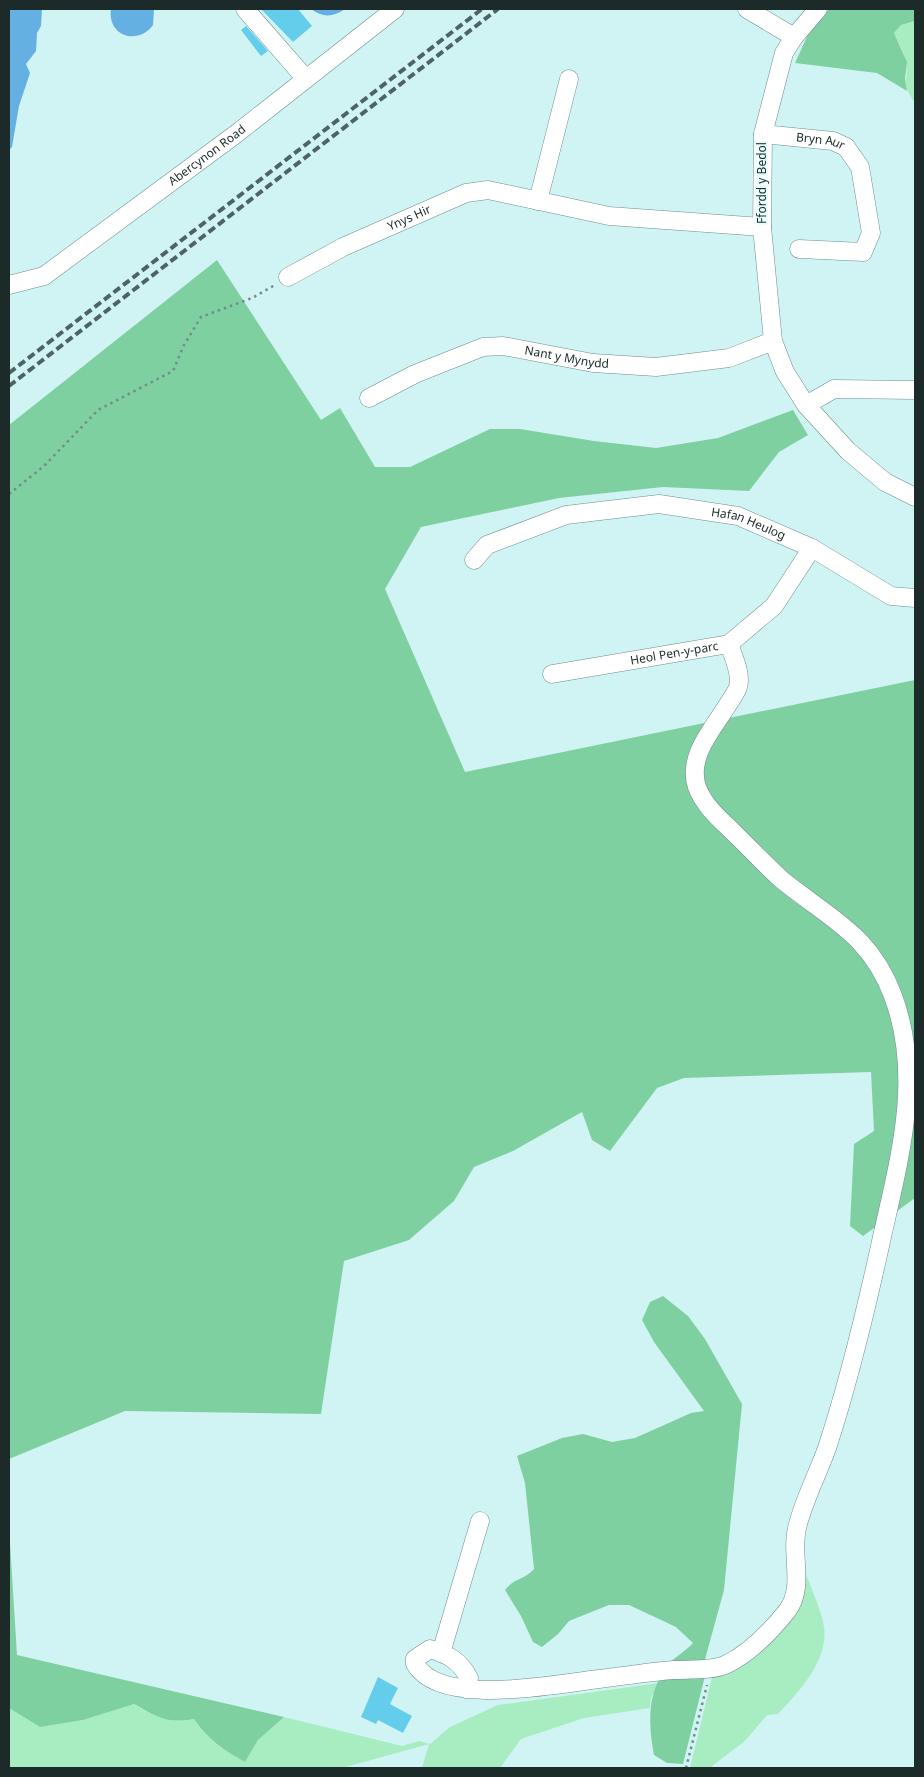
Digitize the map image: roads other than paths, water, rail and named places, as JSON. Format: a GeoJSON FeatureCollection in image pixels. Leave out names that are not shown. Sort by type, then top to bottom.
{"type":"FeatureCollection","features":[{"type":"Feature","properties":{"kind":"street"},"geometry":{"type":"LineString","coordinates":[[245,9],[306,79]]}},
{"type":"Feature","properties":{"kind":"street","name":"Abercynon Road"},"geometry":{"type":"LineString","coordinates":[[9,285],[44,276],[306,79],[395,9]]}},
{"type":"Feature","properties":{"kind":"street"},"geometry":{"type":"LineString","coordinates":[[747,9],[794,37]]}},
{"type":"Feature","properties":{"kind":"street","name":"Ffordd y Bedol"},"geometry":{"type":"LineString","coordinates":[[818,9],[794,37],[784,53],[763,134],[762,227],[773,340],[785,372],[806,405],[848,451],[885,482],[915,497]]}},
{"type":"Feature","properties":{"kind":"street"},"geometry":{"type":"LineString","coordinates":[[538,201],[569,79]]}},
{"type":"Feature","properties":{"kind":"street","name":"Bryn Aur"},"geometry":{"type":"LineString","coordinates":[[763,134],[833,142],[846,147],[860,167],[871,233],[863,252],[799,249]]}},
{"type":"Feature","properties":{"kind":"street","name":"Ynys Hir"},"geometry":{"type":"LineString","coordinates":[[288,277],[343,247],[466,193],[488,190],[609,216],[762,227]]}},
{"type":"Feature","properties":{"kind":"street","name":"Nant y Mynydd"},"geometry":{"type":"LineString","coordinates":[[369,398],[415,374],[483,347],[503,346],[593,363],[656,366],[729,358],[773,340]]}},
{"type":"Feature","properties":{"kind":"street"},"geometry":{"type":"LineString","coordinates":[[806,405],[834,389],[915,390]]}},
{"type":"Feature","properties":{"kind":"street","name":"Hafan Heulog"},"geometry":{"type":"LineString","coordinates":[[474,560],[487,545],[566,516],[659,504],[738,516],[812,548],[891,596],[915,598]]}},
{"type":"Feature","properties":{"kind":"street","name":"Heol Pen-y-parc"},"geometry":{"type":"LineString","coordinates":[[552,674],[729,644],[774,606],[812,548]]}},
{"type":"Feature","properties":{"kind":"street"},"geometry":{"type":"LineString","coordinates":[[466,1689],[469,1678],[463,1668],[452,1657],[430,1649],[415,1659],[415,1664],[425,1676],[439,1685],[466,1689],[476,1690],[531,1687],[723,1666],[749,1650],[786,1612],[793,1601],[797,1588],[794,1555],[796,1527],[827,1448],[858,1342],[898,1174],[906,1116],[907,1058],[903,1024],[892,993],[872,953],[838,920],[776,873],[704,803],[695,782],[696,757],[738,686],[737,666],[729,644]]}},
{"type":"Feature","properties":{"kind":"street"},"geometry":{"type":"LineString","coordinates":[[441,1653],[480,1521]]}},
{"type":"Feature","properties":{"kind":"water"},"geometry":{"type":"Polygon","coordinates":[[[9,9],[42,9],[41,26],[37,33],[36,51],[26,64],[30,73],[19,106],[12,147],[9,150],[9,9]]]}},
{"type":"Feature","properties":{"kind":"water"},"geometry":{"type":"Polygon","coordinates":[[[111,9],[154,9],[153,25],[140,35],[125,35],[114,26],[111,18],[111,9]]]}},
{"type":"Feature","properties":{"kind":"water"},"geometry":{"type":"Polygon","coordinates":[[[311,9],[345,9],[337,14],[324,15],[311,9]]]}},
{"type":"Feature","properties":{"kind":"railway"},"geometry":{"type":"LineString","coordinates":[[9,373],[482,9]]}},
{"type":"Feature","properties":{"kind":"railway"},"geometry":{"type":"LineString","coordinates":[[9,386],[498,9]]}}]}
